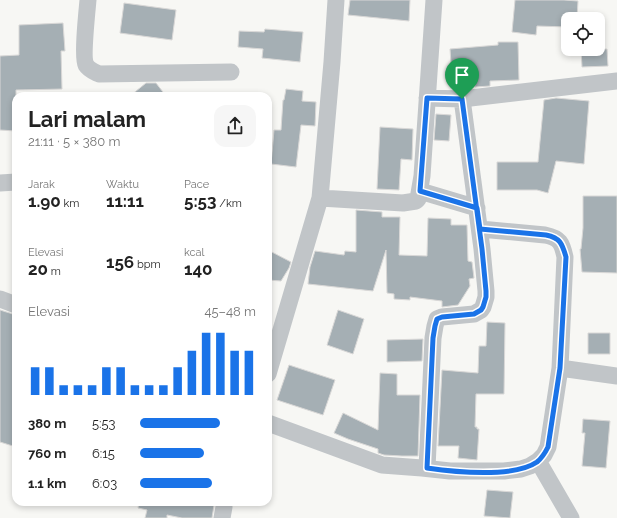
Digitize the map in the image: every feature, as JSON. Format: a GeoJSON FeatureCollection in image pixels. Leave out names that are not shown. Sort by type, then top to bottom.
{"type":"FeatureCollection","features":[{"type":"Feature","properties":{"kind":"street"},"geometry":{"type":"LineString","coordinates":[[88,0],[85,56],[86,65],[90,70],[99,74],[231,72]]}},
{"type":"Feature","properties":{"kind":"street"},"geometry":{"type":"LineString","coordinates":[[272,360],[320,198],[336,0]]}},
{"type":"Feature","properties":{"kind":"street"},"geometry":{"type":"LineString","coordinates":[[320,198],[403,203],[418,200],[420,191],[434,0]]}},
{"type":"Feature","properties":{"kind":"street"},"geometry":{"type":"LineString","coordinates":[[427,98],[462,99],[617,81]]}},
{"type":"Feature","properties":{"kind":"street"},"geometry":{"type":"LineString","coordinates":[[427,468],[433,338],[437,319],[442,317],[474,314],[481,310],[486,297],[480,229],[462,99]]}},
{"type":"Feature","properties":{"kind":"street"},"geometry":{"type":"LineString","coordinates":[[0,183],[12,182]]}},
{"type":"Feature","properties":{"kind":"street"},"geometry":{"type":"LineString","coordinates":[[420,191],[477,208]]}},
{"type":"Feature","properties":{"kind":"street"},"geometry":{"type":"LineString","coordinates":[[272,424],[382,465],[450,471],[504,471],[521,469],[538,461],[544,455],[548,447],[560,368],[566,257],[559,241],[554,237],[480,229]]}},
{"type":"Feature","properties":{"kind":"street"},"geometry":{"type":"LineString","coordinates":[[0,299],[12,304]]}},
{"type":"Feature","properties":{"kind":"street"},"geometry":{"type":"LineString","coordinates":[[560,368],[617,376]]}},
{"type":"Feature","properties":{"kind":"street"},"geometry":{"type":"LineString","coordinates":[[538,461],[571,518]]}},
{"type":"Feature","properties":{"kind":"building"},"geometry":{"type":"Polygon","coordinates":[[[350,0],[410,0],[409,21],[348,15],[350,0]]]}},
{"type":"Feature","properties":{"kind":"building"},"geometry":{"type":"Polygon","coordinates":[[[515,0],[578,1],[577,12],[561,12],[561,27],[537,26],[536,35],[512,32],[515,0]]]}},
{"type":"Feature","properties":{"kind":"building"},"geometry":{"type":"Polygon","coordinates":[[[124,3],[176,10],[172,40],[120,33],[124,3]]]}},
{"type":"Feature","properties":{"kind":"building"},"geometry":{"type":"Polygon","coordinates":[[[63,23],[65,51],[61,51],[62,89],[16,90],[16,92],[12,92],[12,131],[0,130],[0,56],[19,55],[19,25],[63,23]]]}},
{"type":"Feature","properties":{"kind":"building"},"geometry":{"type":"Polygon","coordinates":[[[265,29],[303,32],[300,62],[262,58],[263,49],[238,47],[239,31],[264,32],[265,29]]]}},
{"type":"Feature","properties":{"kind":"building"},"geometry":{"type":"Polygon","coordinates":[[[498,42],[518,42],[519,80],[490,81],[490,86],[475,87],[474,75],[452,77],[450,49],[498,45],[498,42]]]}},
{"type":"Feature","properties":{"kind":"building"},"geometry":{"type":"Polygon","coordinates":[[[605,49],[607,49],[608,66],[582,67],[581,56],[605,56],[605,49]]]}},
{"type":"Feature","properties":{"kind":"building"},"geometry":{"type":"Polygon","coordinates":[[[146,83],[156,83],[163,92],[135,92],[146,83]]]}},
{"type":"Feature","properties":{"kind":"building"},"geometry":{"type":"Polygon","coordinates":[[[286,89],[303,91],[302,101],[316,102],[315,126],[301,125],[296,167],[272,164],[274,130],[281,130],[286,89]]]}},
{"type":"Feature","properties":{"kind":"building"},"geometry":{"type":"Polygon","coordinates":[[[556,98],[589,101],[584,164],[556,161],[548,193],[537,190],[497,190],[497,162],[538,162],[544,100],[556,98]]]}},
{"type":"Feature","properties":{"kind":"building"},"geometry":{"type":"Polygon","coordinates":[[[436,114],[451,115],[449,141],[434,140],[436,114]]]}},
{"type":"Feature","properties":{"kind":"building"},"geometry":{"type":"Polygon","coordinates":[[[380,127],[413,129],[412,160],[401,159],[399,190],[377,189],[380,127]]]}},
{"type":"Feature","properties":{"kind":"building"},"geometry":{"type":"Polygon","coordinates":[[[583,196],[617,196],[617,273],[582,272],[580,249],[583,228],[583,196]]]}},
{"type":"Feature","properties":{"kind":"building"},"geometry":{"type":"Polygon","coordinates":[[[356,210],[382,212],[382,217],[400,217],[399,255],[427,256],[428,218],[451,219],[451,225],[467,225],[468,261],[472,262],[474,278],[469,279],[470,286],[458,305],[442,307],[442,301],[410,297],[410,300],[394,299],[394,294],[387,293],[386,250],[373,291],[308,284],[310,267],[315,251],[344,255],[345,251],[356,252],[356,210]]]}},
{"type":"Feature","properties":{"kind":"building"},"geometry":{"type":"Polygon","coordinates":[[[272,252],[291,262],[281,281],[272,280],[272,252]]]}},
{"type":"Feature","properties":{"kind":"building"},"geometry":{"type":"Polygon","coordinates":[[[0,310],[12,314],[12,446],[0,442],[0,310]]]}},
{"type":"Feature","properties":{"kind":"building"},"geometry":{"type":"Polygon","coordinates":[[[338,310],[364,319],[353,354],[327,345],[338,310]]]}},
{"type":"Feature","properties":{"kind":"building"},"geometry":{"type":"Polygon","coordinates":[[[487,322],[505,323],[504,394],[476,394],[475,427],[479,429],[477,460],[458,458],[459,446],[438,446],[442,370],[478,373],[479,346],[486,346],[487,322]]]}},
{"type":"Feature","properties":{"kind":"building"},"geometry":{"type":"Polygon","coordinates":[[[588,333],[610,333],[610,354],[588,354],[588,333]]]}},
{"type":"Feature","properties":{"kind":"building"},"geometry":{"type":"Polygon","coordinates":[[[423,339],[422,361],[387,362],[387,340],[423,339]]]}},
{"type":"Feature","properties":{"kind":"building"},"geometry":{"type":"Polygon","coordinates":[[[289,365],[335,380],[323,415],[277,400],[289,365]]]}},
{"type":"Feature","properties":{"kind":"building"},"geometry":{"type":"Polygon","coordinates":[[[380,373],[397,374],[397,395],[420,395],[418,456],[384,455],[378,453],[378,449],[334,433],[343,413],[378,430],[380,373]]]}},
{"type":"Feature","properties":{"kind":"building"},"geometry":{"type":"Polygon","coordinates":[[[583,419],[610,421],[606,468],[582,466],[585,433],[582,433],[583,419]]]}},
{"type":"Feature","properties":{"kind":"building"},"geometry":{"type":"Polygon","coordinates":[[[487,490],[513,492],[510,518],[484,516],[487,490]]]}},
{"type":"Feature","properties":{"kind":"building"},"geometry":{"type":"Polygon","coordinates":[[[138,506],[214,506],[212,518],[182,518],[167,515],[167,518],[145,518],[147,510],[138,508],[138,506]]]}},
{"type":"Feature","properties":{"kind":"route"},"geometry":{"type":"LineString","coordinates":[[462,99],[427,98],[420,191],[477,208],[480,229],[554,237],[559,241],[566,257],[560,368],[548,447],[544,455],[538,461],[521,469],[480,472],[450,471],[427,468],[433,338],[437,319],[442,317],[478,313],[483,307],[486,297],[482,249],[477,208],[462,99]]}}]}
